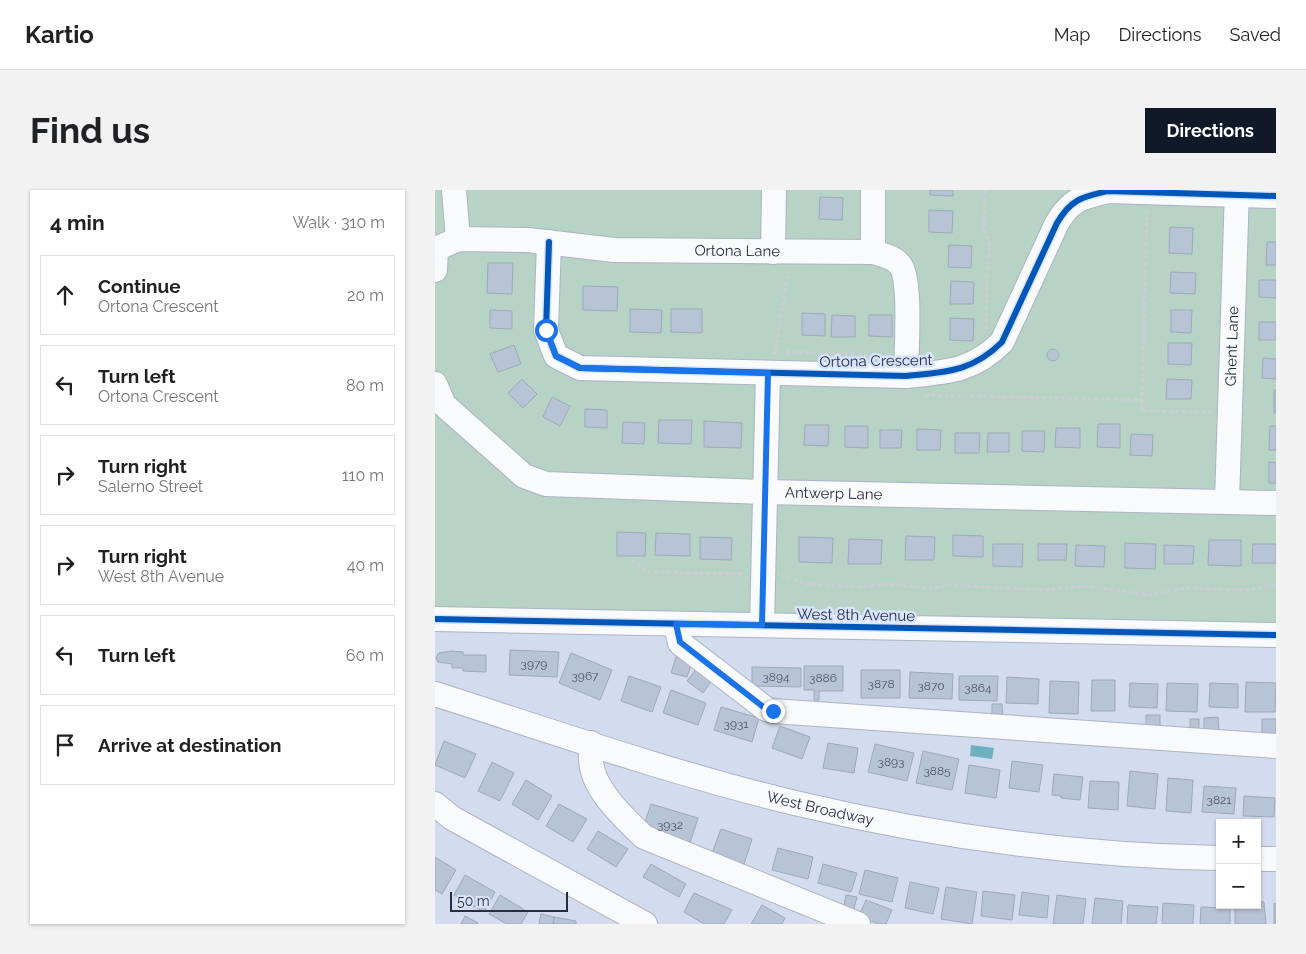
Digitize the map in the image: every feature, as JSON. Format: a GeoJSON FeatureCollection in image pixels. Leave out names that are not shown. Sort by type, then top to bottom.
{"type":"FeatureCollection","features":[{"type":"Feature","properties":{"kind":"street"},"geometry":{"type":"LineString","coordinates":[[435,270],[436,249],[458,239],[454,190]]}},
{"type":"Feature","properties":{"kind":"street"},"geometry":{"type":"LineString","coordinates":[[774,190],[782,252]]}},
{"type":"Feature","properties":{"kind":"street"},"geometry":{"type":"LineString","coordinates":[[873,190],[873,252]]}},
{"type":"Feature","properties":{"kind":"street","name":"Ortona Crescent"},"geometry":{"type":"LineString","coordinates":[[549,242],[546,330],[556,356],[580,368],[767,364],[906,376],[958,371],[987,358],[1002,342],[1066,207],[1083,197],[1108,191],[1237,193],[1276,196]]}},
{"type":"Feature","properties":{"kind":"street","name":"Ghent Lane"},"geometry":{"type":"LineString","coordinates":[[1227,501],[1237,193]]}},
{"type":"Feature","properties":{"kind":"street","name":"Ortona Lane"},"geometry":{"type":"LineString","coordinates":[[458,239],[549,242],[614,250],[873,252],[891,257],[901,266],[907,284],[906,376]]}},
{"type":"Feature","properties":{"kind":"street"},"geometry":{"type":"LineString","coordinates":[[762,625],[767,364]]}},
{"type":"Feature","properties":{"kind":"street","name":"Antwerp Lane"},"geometry":{"type":"LineString","coordinates":[[435,384],[444,404],[524,476],[546,484],[765,492],[1276,503]]}},
{"type":"Feature","properties":{"kind":"street","name":"West 8th Avenue"},"geometry":{"type":"LineString","coordinates":[[435,619],[1276,635]]}},
{"type":"Feature","properties":{"kind":"street"},"geometry":{"type":"LineString","coordinates":[[676,624],[680,642],[766,709],[773,711],[1276,746]]}},
{"type":"Feature","properties":{"kind":"street","name":"West Broadway"},"geometry":{"type":"LineString","coordinates":[[435,694],[591,744],[794,802],[874,820],[1056,849],[1155,857],[1216,858]]}},
{"type":"Feature","properties":{"kind":"street"},"geometry":{"type":"LineString","coordinates":[[591,744],[591,766],[595,778],[621,816],[644,837],[857,924]]}},
{"type":"Feature","properties":{"kind":"street"},"geometry":{"type":"LineString","coordinates":[[435,804],[452,818],[645,924]]}},
{"type":"Feature","properties":{"kind":"street"},"geometry":{"type":"LineString","coordinates":[[1261,859],[1276,860]]}},
{"type":"Feature","properties":{"kind":"path"},"geometry":{"type":"LineString","coordinates":[[767,364],[775,353],[782,252]]}},
{"type":"Feature","properties":{"kind":"path"},"geometry":{"type":"LineString","coordinates":[[1141,400],[1141,410],[1230,412]]}},
{"type":"Feature","properties":{"kind":"path"},"geometry":{"type":"LineString","coordinates":[[632,560],[648,572],[781,575],[806,584],[861,587],[889,584],[931,588],[951,585],[1043,590],[1085,586],[1151,595],[1183,588],[1247,590],[1276,584]]}},
{"type":"Feature","properties":{"kind":"green space"},"geometry":{"type":"Polygon","coordinates":[[[435,190],[1276,190],[1276,625],[435,608],[435,190]]]}},
{"type":"Feature","properties":{"kind":"water"},"geometry":{"type":"Polygon","coordinates":[[[971,745],[994,748],[992,759],[970,756],[971,745]]]}},
{"type":"Feature","properties":{"kind":"building"},"geometry":{"type":"Polygon","coordinates":[[[930,190],[953,190],[953,196],[930,195],[930,190]]]}},
{"type":"Feature","properties":{"kind":"building"},"geometry":{"type":"Polygon","coordinates":[[[820,197],[843,198],[842,220],[819,219],[820,197]]]}},
{"type":"Feature","properties":{"kind":"building"},"geometry":{"type":"Polygon","coordinates":[[[929,210],[953,211],[952,233],[929,232],[929,210]]]}},
{"type":"Feature","properties":{"kind":"building"},"geometry":{"type":"Polygon","coordinates":[[[1170,227],[1193,228],[1192,254],[1169,253],[1170,227]]]}},
{"type":"Feature","properties":{"kind":"building"},"geometry":{"type":"Polygon","coordinates":[[[1267,242],[1276,242],[1276,265],[1266,265],[1267,242]]]}},
{"type":"Feature","properties":{"kind":"building"},"geometry":{"type":"Polygon","coordinates":[[[949,245],[972,246],[971,268],[948,267],[949,245]]]}},
{"type":"Feature","properties":{"kind":"building"},"geometry":{"type":"Polygon","coordinates":[[[488,263],[513,263],[512,294],[487,293],[488,263]]]}},
{"type":"Feature","properties":{"kind":"building"},"geometry":{"type":"Polygon","coordinates":[[[1171,272],[1196,273],[1195,294],[1170,293],[1171,272]]]}},
{"type":"Feature","properties":{"kind":"building"},"geometry":{"type":"Polygon","coordinates":[[[1259,280],[1276,280],[1276,298],[1259,297],[1259,280]]]}},
{"type":"Feature","properties":{"kind":"building"},"geometry":{"type":"Polygon","coordinates":[[[951,281],[974,282],[973,304],[950,304],[951,281]]]}},
{"type":"Feature","properties":{"kind":"building"},"geometry":{"type":"Polygon","coordinates":[[[583,286],[618,287],[617,311],[583,310],[583,286]]]}},
{"type":"Feature","properties":{"kind":"building"},"geometry":{"type":"Polygon","coordinates":[[[630,309],[662,310],[661,333],[630,332],[630,309]]]}},
{"type":"Feature","properties":{"kind":"building"},"geometry":{"type":"Polygon","coordinates":[[[671,309],[702,309],[702,333],[671,332],[671,309]]]}},
{"type":"Feature","properties":{"kind":"building"},"geometry":{"type":"Polygon","coordinates":[[[490,310],[512,311],[512,329],[490,328],[490,310]]]}},
{"type":"Feature","properties":{"kind":"building"},"geometry":{"type":"Polygon","coordinates":[[[1171,310],[1192,310],[1191,333],[1171,332],[1171,310]]]}},
{"type":"Feature","properties":{"kind":"building"},"geometry":{"type":"Polygon","coordinates":[[[802,313],[825,314],[825,336],[802,335],[802,313]]]}},
{"type":"Feature","properties":{"kind":"building"},"geometry":{"type":"Polygon","coordinates":[[[832,315],[855,316],[855,337],[831,337],[832,315]]]}},
{"type":"Feature","properties":{"kind":"building"},"geometry":{"type":"Polygon","coordinates":[[[869,315],[892,315],[892,337],[869,336],[869,315]]]}},
{"type":"Feature","properties":{"kind":"building"},"geometry":{"type":"Polygon","coordinates":[[[950,318],[974,319],[973,341],[950,340],[950,318]]]}},
{"type":"Feature","properties":{"kind":"building"},"geometry":{"type":"Polygon","coordinates":[[[1259,322],[1276,322],[1276,340],[1259,340],[1259,322]]]}},
{"type":"Feature","properties":{"kind":"building"},"geometry":{"type":"Polygon","coordinates":[[[1168,343],[1192,343],[1191,365],[1168,364],[1168,343]]]}},
{"type":"Feature","properties":{"kind":"building"},"geometry":{"type":"Polygon","coordinates":[[[514,345],[521,364],[498,372],[490,354],[514,345]]]}},
{"type":"Feature","properties":{"kind":"building"},"geometry":{"type":"Polygon","coordinates":[[[1053,349],[1059,355],[1053,361],[1047,355],[1053,349]]]}},
{"type":"Feature","properties":{"kind":"building"},"geometry":{"type":"Polygon","coordinates":[[[1263,358],[1276,359],[1276,379],[1262,378],[1263,358]]]}},
{"type":"Feature","properties":{"kind":"building"},"geometry":{"type":"Polygon","coordinates":[[[522,379],[537,394],[523,408],[508,393],[522,379]]]}},
{"type":"Feature","properties":{"kind":"building"},"geometry":{"type":"Polygon","coordinates":[[[1167,379],[1192,380],[1191,399],[1166,399],[1167,379]]]}},
{"type":"Feature","properties":{"kind":"building"},"geometry":{"type":"Polygon","coordinates":[[[1274,390],[1276,390],[1276,413],[1274,413],[1274,390]]]}},
{"type":"Feature","properties":{"kind":"building"},"geometry":{"type":"Polygon","coordinates":[[[552,397],[570,406],[560,426],[543,417],[552,397]]]}},
{"type":"Feature","properties":{"kind":"building"},"geometry":{"type":"Polygon","coordinates":[[[585,409],[607,410],[607,428],[585,427],[585,409]]]}},
{"type":"Feature","properties":{"kind":"building"},"geometry":{"type":"Polygon","coordinates":[[[659,420],[692,420],[691,444],[658,443],[659,420]]]}},
{"type":"Feature","properties":{"kind":"building"},"geometry":{"type":"Polygon","coordinates":[[[704,421],[742,423],[741,448],[704,447],[704,421]]]}},
{"type":"Feature","properties":{"kind":"building"},"geometry":{"type":"Polygon","coordinates":[[[623,422],[645,423],[644,444],[622,443],[623,422]]]}},
{"type":"Feature","properties":{"kind":"building"},"geometry":{"type":"Polygon","coordinates":[[[1098,424],[1120,424],[1120,448],[1097,447],[1098,424]]]}},
{"type":"Feature","properties":{"kind":"building"},"geometry":{"type":"Polygon","coordinates":[[[805,425],[829,425],[828,446],[804,445],[805,425]]]}},
{"type":"Feature","properties":{"kind":"building"},"geometry":{"type":"Polygon","coordinates":[[[845,426],[868,426],[868,448],[845,447],[845,426]]]}},
{"type":"Feature","properties":{"kind":"building"},"geometry":{"type":"Polygon","coordinates":[[[1270,426],[1276,426],[1276,450],[1269,450],[1270,426]]]}},
{"type":"Feature","properties":{"kind":"building"},"geometry":{"type":"Polygon","coordinates":[[[1056,428],[1080,428],[1080,448],[1055,447],[1056,428]]]}},
{"type":"Feature","properties":{"kind":"building"},"geometry":{"type":"Polygon","coordinates":[[[917,429],[941,430],[940,450],[917,450],[917,429]]]}},
{"type":"Feature","properties":{"kind":"building"},"geometry":{"type":"Polygon","coordinates":[[[880,430],[902,430],[901,448],[880,448],[880,430]]]}},
{"type":"Feature","properties":{"kind":"building"},"geometry":{"type":"Polygon","coordinates":[[[1022,431],[1045,431],[1044,452],[1022,451],[1022,431]]]}},
{"type":"Feature","properties":{"kind":"building"},"geometry":{"type":"Polygon","coordinates":[[[955,433],[980,433],[979,453],[955,453],[955,433]]]}},
{"type":"Feature","properties":{"kind":"building"},"geometry":{"type":"Polygon","coordinates":[[[988,433],[1009,433],[1009,452],[987,452],[988,433]]]}},
{"type":"Feature","properties":{"kind":"building"},"geometry":{"type":"Polygon","coordinates":[[[1131,434],[1153,435],[1152,456],[1130,455],[1131,434]]]}},
{"type":"Feature","properties":{"kind":"building"},"geometry":{"type":"Polygon","coordinates":[[[1269,462],[1276,463],[1276,483],[1269,483],[1269,462]]]}},
{"type":"Feature","properties":{"kind":"building"},"geometry":{"type":"Polygon","coordinates":[[[617,532],[646,533],[645,556],[617,556],[617,532]]]}},
{"type":"Feature","properties":{"kind":"building"},"geometry":{"type":"Polygon","coordinates":[[[656,533],[690,534],[690,556],[655,555],[656,533]]]}},
{"type":"Feature","properties":{"kind":"building"},"geometry":{"type":"Polygon","coordinates":[[[953,535],[983,536],[983,557],[953,556],[953,535]]]}},
{"type":"Feature","properties":{"kind":"building"},"geometry":{"type":"Polygon","coordinates":[[[906,536],[935,537],[934,560],[905,560],[906,536]]]}},
{"type":"Feature","properties":{"kind":"building"},"geometry":{"type":"Polygon","coordinates":[[[700,537],[732,538],[731,560],[700,559],[700,537]]]}},
{"type":"Feature","properties":{"kind":"building"},"geometry":{"type":"Polygon","coordinates":[[[799,537],[833,538],[832,563],[799,562],[799,537]]]}},
{"type":"Feature","properties":{"kind":"building"},"geometry":{"type":"Polygon","coordinates":[[[849,539],[882,540],[881,564],[848,564],[849,539]]]}},
{"type":"Feature","properties":{"kind":"building"},"geometry":{"type":"Polygon","coordinates":[[[1209,540],[1241,540],[1241,566],[1208,565],[1209,540]]]}},
{"type":"Feature","properties":{"kind":"building"},"geometry":{"type":"Polygon","coordinates":[[[1125,543],[1156,544],[1155,569],[1125,568],[1125,543]]]}},
{"type":"Feature","properties":{"kind":"building"},"geometry":{"type":"Polygon","coordinates":[[[993,544],[1023,544],[1022,567],[993,566],[993,544]]]}},
{"type":"Feature","properties":{"kind":"building"},"geometry":{"type":"Polygon","coordinates":[[[1038,544],[1067,544],[1066,560],[1038,560],[1038,544]]]}},
{"type":"Feature","properties":{"kind":"building"},"geometry":{"type":"Polygon","coordinates":[[[1253,544],[1276,544],[1276,563],[1252,563],[1253,544]]]}},
{"type":"Feature","properties":{"kind":"building"},"geometry":{"type":"Polygon","coordinates":[[[1076,545],[1105,546],[1104,567],[1075,566],[1076,545]]]}},
{"type":"Feature","properties":{"kind":"building"},"geometry":{"type":"Polygon","coordinates":[[[1164,545],[1194,546],[1193,564],[1164,564],[1164,545]]]}},
{"type":"Feature","properties":{"kind":"building"},"geometry":{"type":"Polygon","coordinates":[[[510,650],[559,652],[557,677],[509,675],[510,650]]]}},
{"type":"Feature","properties":{"kind":"building"},"geometry":{"type":"Polygon","coordinates":[[[463,652],[463,655],[486,655],[486,672],[463,671],[463,668],[452,668],[452,664],[438,662],[436,658],[439,653],[463,652]]]}},
{"type":"Feature","properties":{"kind":"building"},"geometry":{"type":"Polygon","coordinates":[[[571,653],[612,670],[600,700],[559,683],[571,653]]]}},
{"type":"Feature","properties":{"kind":"building"},"geometry":{"type":"Polygon","coordinates":[[[676,657],[692,662],[687,677],[671,673],[676,657]]]}},
{"type":"Feature","properties":{"kind":"building"},"geometry":{"type":"Polygon","coordinates":[[[804,666],[843,666],[843,691],[819,691],[819,700],[814,700],[814,690],[804,690],[804,666]]]}},
{"type":"Feature","properties":{"kind":"building"},"geometry":{"type":"Polygon","coordinates":[[[698,667],[713,679],[703,693],[687,681],[698,667]]]}},
{"type":"Feature","properties":{"kind":"building"},"geometry":{"type":"Polygon","coordinates":[[[752,667],[801,668],[801,687],[752,686],[752,667]]]}},
{"type":"Feature","properties":{"kind":"building"},"geometry":{"type":"Polygon","coordinates":[[[861,670],[900,670],[900,698],[861,698],[861,670]]]}},
{"type":"Feature","properties":{"kind":"building"},"geometry":{"type":"Polygon","coordinates":[[[910,672],[953,674],[952,699],[909,698],[910,672]]]}},
{"type":"Feature","properties":{"kind":"building"},"geometry":{"type":"Polygon","coordinates":[[[629,676],[661,687],[652,712],[621,701],[629,676]]]}},
{"type":"Feature","properties":{"kind":"building"},"geometry":{"type":"Polygon","coordinates":[[[959,676],[998,676],[997,701],[959,700],[959,676]]]}},
{"type":"Feature","properties":{"kind":"building"},"geometry":{"type":"Polygon","coordinates":[[[1007,677],[1039,679],[1038,704],[1006,703],[1007,677]]]}},
{"type":"Feature","properties":{"kind":"building"},"geometry":{"type":"Polygon","coordinates":[[[1092,680],[1115,680],[1115,711],[1091,711],[1092,680]]]}},
{"type":"Feature","properties":{"kind":"building"},"geometry":{"type":"Polygon","coordinates":[[[1050,681],[1079,682],[1078,714],[1049,713],[1050,681]]]}},
{"type":"Feature","properties":{"kind":"building"},"geometry":{"type":"Polygon","coordinates":[[[1246,682],[1276,683],[1275,712],[1245,712],[1246,682]]]}},
{"type":"Feature","properties":{"kind":"building"},"geometry":{"type":"Polygon","coordinates":[[[1130,683],[1158,684],[1157,708],[1129,707],[1130,683]]]}},
{"type":"Feature","properties":{"kind":"building"},"geometry":{"type":"Polygon","coordinates":[[[1167,683],[1198,684],[1197,712],[1166,711],[1167,683]]]}},
{"type":"Feature","properties":{"kind":"building"},"geometry":{"type":"Polygon","coordinates":[[[1210,683],[1238,684],[1238,708],[1209,707],[1210,683]]]}},
{"type":"Feature","properties":{"kind":"building"},"geometry":{"type":"Polygon","coordinates":[[[671,690],[706,703],[698,725],[663,713],[671,690]]]}},
{"type":"Feature","properties":{"kind":"building"},"geometry":{"type":"Polygon","coordinates":[[[992,704],[1002,704],[1003,721],[992,721],[992,704]]]}},
{"type":"Feature","properties":{"kind":"building"},"geometry":{"type":"Polygon","coordinates":[[[721,707],[759,718],[752,742],[714,730],[721,707]]]}},
{"type":"Feature","properties":{"kind":"building"},"geometry":{"type":"Polygon","coordinates":[[[1146,715],[1160,715],[1160,730],[1146,730],[1146,715]]]}},
{"type":"Feature","properties":{"kind":"building"},"geometry":{"type":"Polygon","coordinates":[[[1218,717],[1219,733],[1204,734],[1204,718],[1218,717]]]}},
{"type":"Feature","properties":{"kind":"building"},"geometry":{"type":"Polygon","coordinates":[[[1190,719],[1199,719],[1199,734],[1190,734],[1190,719]]]}},
{"type":"Feature","properties":{"kind":"building"},"geometry":{"type":"Polygon","coordinates":[[[1262,719],[1276,719],[1276,740],[1262,740],[1262,719]]]}},
{"type":"Feature","properties":{"kind":"building"},"geometry":{"type":"Polygon","coordinates":[[[780,726],[810,737],[802,759],[772,748],[780,726]]]}},
{"type":"Feature","properties":{"kind":"building"},"geometry":{"type":"Polygon","coordinates":[[[444,741],[476,754],[465,778],[435,765],[444,741]]]}},
{"type":"Feature","properties":{"kind":"building"},"geometry":{"type":"Polygon","coordinates":[[[828,743],[858,748],[854,773],[823,768],[828,743]]]}},
{"type":"Feature","properties":{"kind":"building"},"geometry":{"type":"Polygon","coordinates":[[[875,744],[914,753],[907,781],[868,772],[875,744]]]}},
{"type":"Feature","properties":{"kind":"building"},"geometry":{"type":"Polygon","coordinates":[[[923,751],[959,759],[952,790],[916,783],[923,751]]]}},
{"type":"Feature","properties":{"kind":"building"},"geometry":{"type":"Polygon","coordinates":[[[1012,761],[1043,765],[1039,792],[1009,788],[1012,761]]]}},
{"type":"Feature","properties":{"kind":"building"},"geometry":{"type":"Polygon","coordinates":[[[492,762],[514,773],[500,801],[478,791],[492,762]]]}},
{"type":"Feature","properties":{"kind":"building"},"geometry":{"type":"Polygon","coordinates":[[[969,765],[1000,770],[996,798],[965,793],[969,765]]]}},
{"type":"Feature","properties":{"kind":"building"},"geometry":{"type":"Polygon","coordinates":[[[1130,771],[1158,774],[1155,809],[1127,806],[1130,771]]]}},
{"type":"Feature","properties":{"kind":"building"},"geometry":{"type":"Polygon","coordinates":[[[1054,774],[1083,777],[1080,800],[1052,795],[1054,774]]]}},
{"type":"Feature","properties":{"kind":"building"},"geometry":{"type":"Polygon","coordinates":[[[1168,778],[1193,780],[1191,813],[1166,811],[1168,778]]]}},
{"type":"Feature","properties":{"kind":"building"},"geometry":{"type":"Polygon","coordinates":[[[526,780],[552,796],[538,820],[512,804],[526,780]]]}},
{"type":"Feature","properties":{"kind":"building"},"geometry":{"type":"Polygon","coordinates":[[[1090,781],[1119,782],[1118,810],[1088,808],[1090,781]]]}},
{"type":"Feature","properties":{"kind":"building"},"geometry":{"type":"Polygon","coordinates":[[[1204,786],[1236,788],[1234,814],[1202,812],[1204,786]]]}},
{"type":"Feature","properties":{"kind":"building"},"geometry":{"type":"Polygon","coordinates":[[[1244,796],[1275,798],[1274,817],[1243,816],[1244,796]]]}},
{"type":"Feature","properties":{"kind":"building"},"geometry":{"type":"Polygon","coordinates":[[[559,804],[587,819],[573,842],[546,826],[559,804]]]}},
{"type":"Feature","properties":{"kind":"building"},"geometry":{"type":"Polygon","coordinates":[[[651,804],[698,818],[689,846],[642,831],[651,804]]]}},
{"type":"Feature","properties":{"kind":"building"},"geometry":{"type":"Polygon","coordinates":[[[721,829],[752,839],[744,864],[712,853],[721,829]]]}},
{"type":"Feature","properties":{"kind":"building"},"geometry":{"type":"Polygon","coordinates":[[[598,831],[628,849],[616,867],[587,849],[598,831]]]}},
{"type":"Feature","properties":{"kind":"building"},"geometry":{"type":"Polygon","coordinates":[[[778,848],[813,857],[808,879],[772,870],[778,848]]]}},
{"type":"Feature","properties":{"kind":"building"},"geometry":{"type":"Polygon","coordinates":[[[435,857],[456,870],[442,894],[435,890],[435,857]]]}},
{"type":"Feature","properties":{"kind":"building"},"geometry":{"type":"Polygon","coordinates":[[[651,864],[686,884],[679,897],[643,877],[651,864]]]}},
{"type":"Feature","properties":{"kind":"building"},"geometry":{"type":"Polygon","coordinates":[[[823,864],[857,873],[851,892],[818,883],[823,864]]]}},
{"type":"Feature","properties":{"kind":"building"},"geometry":{"type":"Polygon","coordinates":[[[865,870],[898,878],[892,902],[859,894],[865,870]]]}},
{"type":"Feature","properties":{"kind":"building"},"geometry":{"type":"Polygon","coordinates":[[[465,875],[495,892],[484,912],[454,895],[465,875]]]}},
{"type":"Feature","properties":{"kind":"building"},"geometry":{"type":"Polygon","coordinates":[[[910,882],[939,888],[933,914],[905,908],[910,882]]]}},
{"type":"Feature","properties":{"kind":"building"},"geometry":{"type":"Polygon","coordinates":[[[946,887],[977,892],[972,924],[941,919],[946,887]]]}},
{"type":"Feature","properties":{"kind":"building"},"geometry":{"type":"Polygon","coordinates":[[[983,891],[1015,895],[1012,920],[981,916],[983,891]]]}},
{"type":"Feature","properties":{"kind":"building"},"geometry":{"type":"Polygon","coordinates":[[[1022,892],[1049,896],[1047,918],[1019,915],[1022,892]]]}},
{"type":"Feature","properties":{"kind":"building"},"geometry":{"type":"Polygon","coordinates":[[[694,893],[732,910],[724,924],[704,924],[684,912],[694,893]]]}},
{"type":"Feature","properties":{"kind":"building"},"geometry":{"type":"Polygon","coordinates":[[[500,895],[528,912],[521,924],[507,924],[489,914],[500,895]]]}},
{"type":"Feature","properties":{"kind":"building"},"geometry":{"type":"Polygon","coordinates":[[[846,895],[857,897],[853,913],[843,910],[846,895]]]}},
{"type":"Feature","properties":{"kind":"building"},"geometry":{"type":"Polygon","coordinates":[[[1057,895],[1086,899],[1083,924],[1053,924],[1057,895]]]}},
{"type":"Feature","properties":{"kind":"building"},"geometry":{"type":"Polygon","coordinates":[[[1095,898],[1123,901],[1121,924],[1092,924],[1095,898]]]}},
{"type":"Feature","properties":{"kind":"building"},"geometry":{"type":"Polygon","coordinates":[[[866,900],[892,910],[886,924],[878,924],[859,916],[866,900]]]}},
{"type":"Feature","properties":{"kind":"building"},"geometry":{"type":"Polygon","coordinates":[[[1261,902],[1264,902],[1266,924],[1235,924],[1235,909],[1261,909],[1261,902]]]}},
{"type":"Feature","properties":{"kind":"building"},"geometry":{"type":"Polygon","coordinates":[[[1163,903],[1194,905],[1193,924],[1162,924],[1163,903]]]}},
{"type":"Feature","properties":{"kind":"building"},"geometry":{"type":"Polygon","coordinates":[[[1274,903],[1276,904],[1276,924],[1274,924],[1274,903]]]}},
{"type":"Feature","properties":{"kind":"building"},"geometry":{"type":"Polygon","coordinates":[[[762,905],[785,918],[782,924],[751,924],[762,905]]]}},
{"type":"Feature","properties":{"kind":"building"},"geometry":{"type":"Polygon","coordinates":[[[1128,905],[1158,907],[1156,924],[1127,924],[1128,905]]]}},
{"type":"Feature","properties":{"kind":"building"},"geometry":{"type":"Polygon","coordinates":[[[1201,907],[1230,909],[1230,924],[1200,924],[1201,907]]]}},
{"type":"Feature","properties":{"kind":"building"},"geometry":{"type":"Polygon","coordinates":[[[541,914],[554,917],[553,924],[539,924],[541,914]]]}},
{"type":"Feature","properties":{"kind":"building"},"geometry":{"type":"Polygon","coordinates":[[[465,916],[478,923],[461,924],[465,916]]]}},
{"type":"Feature","properties":{"kind":"building"},"geometry":{"type":"Polygon","coordinates":[[[554,917],[576,921],[576,924],[553,924],[554,917]]]}},
{"type":"Feature","properties":{"kind":"cycle path"},"geometry":{"type":"LineString","coordinates":[[549,242],[546,330],[556,356],[580,368],[906,376],[958,369],[980,359],[1002,342],[1057,223],[1072,204],[1084,197],[1108,191],[1276,196]]}},
{"type":"Feature","properties":{"kind":"cycle path"},"geometry":{"type":"LineString","coordinates":[[435,619],[1276,635]]}},
{"type":"Feature","properties":{"kind":"route"},"geometry":{"type":"LineString","coordinates":[[546,330],[556,356],[580,368],[768,373],[762,625],[676,624],[680,642],[766,709],[773,711]]}}]}
